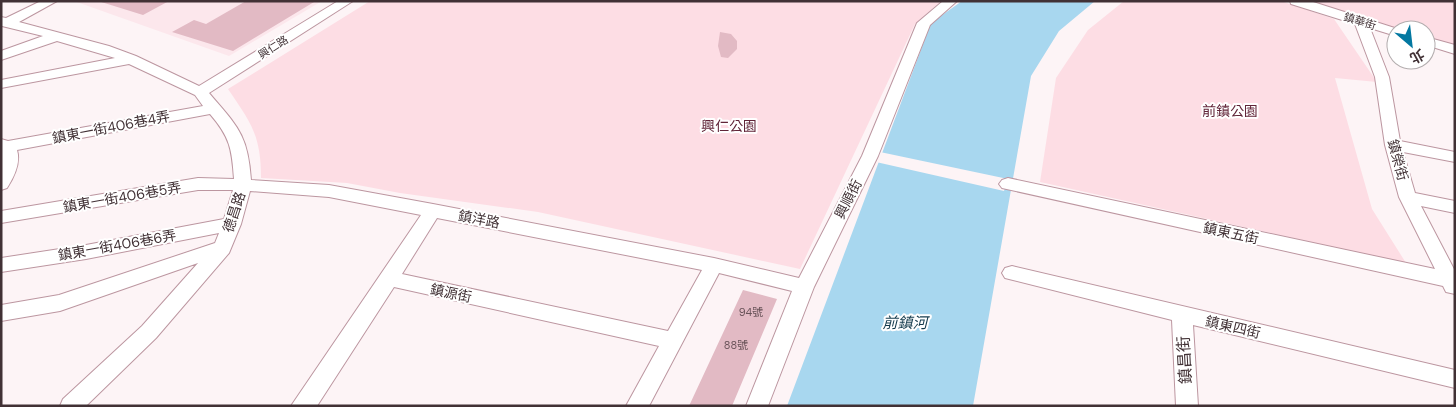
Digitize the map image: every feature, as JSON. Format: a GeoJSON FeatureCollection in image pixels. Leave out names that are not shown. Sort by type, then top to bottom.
{"type":"FeatureCollection","features":[{"type":"Feature","properties":{"kind":"street"},"geometry":{"type":"LineString","coordinates":[[3,26],[52,1]]}},
{"type":"Feature","properties":{"kind":"street","name":"興仁路"},"geometry":{"type":"LineString","coordinates":[[200,92],[347,1]]}},
{"type":"Feature","properties":{"kind":"street","name":"興順街"},"geometry":{"type":"LineString","coordinates":[[757,406],[804,287],[873,156],[924,22],[951,1]]}},
{"type":"Feature","properties":{"kind":"street","name":"鎮華街"},"geometry":{"type":"LineString","coordinates":[[1296,1],[1386,29]]}},
{"type":"Feature","properties":{"kind":"street","name":"鎮榮街"},"geometry":{"type":"LineString","coordinates":[[1361,22],[1382,77],[1393,145],[1408,197],[1454,285]]}},
{"type":"Feature","properties":{"kind":"street","name":"德昌路"},"geometry":{"type":"LineString","coordinates":[[3,26],[28,28],[104,49],[131,59],[200,92],[232,130],[241,155],[243,185],[232,224],[222,248],[149,332],[71,406]]}},
{"type":"Feature","properties":{"kind":"street"},"geometry":{"type":"LineString","coordinates":[[1,56],[57,36]]}},
{"type":"Feature","properties":{"kind":"street"},"geometry":{"type":"LineString","coordinates":[[1436,44],[1455,50]]}},
{"type":"Feature","properties":{"kind":"street"},"geometry":{"type":"LineString","coordinates":[[1,84],[131,59]]}},
{"type":"Feature","properties":{"kind":"street","name":"鎮東一街406巷4弄"},"geometry":{"type":"LineString","coordinates":[[4,145],[215,108]]}},
{"type":"Feature","properties":{"kind":"street"},"geometry":{"type":"LineString","coordinates":[[1,184],[11,159],[11,153],[4,145]]}},
{"type":"Feature","properties":{"kind":"street"},"geometry":{"type":"LineString","coordinates":[[1393,145],[1455,156]]}},
{"type":"Feature","properties":{"kind":"street","name":"鎮東五街"},"geometry":{"type":"LineString","coordinates":[[1008,184],[1454,285]]}},
{"type":"Feature","properties":{"kind":"street","name":"鎮洋路"},"geometry":{"type":"LineString","coordinates":[[243,185],[328,191],[433,210],[714,265],[804,287]]}},
{"type":"Feature","properties":{"kind":"street","name":"鎮東一街406巷5弄"},"geometry":{"type":"LineString","coordinates":[[1,217],[181,186],[243,185]]}},
{"type":"Feature","properties":{"kind":"street"},"geometry":{"type":"LineString","coordinates":[[1408,197],[1455,207]]}},
{"type":"Feature","properties":{"kind":"street"},"geometry":{"type":"LineString","coordinates":[[311,404],[433,210]]}},
{"type":"Feature","properties":{"kind":"street","name":"鎮東一街406巷6弄"},"geometry":{"type":"LineString","coordinates":[[1,265],[86,252],[232,224]]}},
{"type":"Feature","properties":{"kind":"street","name":"鎮東一街406巷6弄"},"geometry":{"type":"LineString","coordinates":[[1,314],[75,299],[222,248]]}},
{"type":"Feature","properties":{"kind":"street"},"geometry":{"type":"LineString","coordinates":[[637,406],[714,265]]}},
{"type":"Feature","properties":{"kind":"street","name":"鎮東四街"},"geometry":{"type":"LineString","coordinates":[[1012,273],[1455,379]]}},
{"type":"Feature","properties":{"kind":"street","name":"鎮源街"},"geometry":{"type":"LineString","coordinates":[[389,280],[672,340]]}},
{"type":"Feature","properties":{"kind":"street","name":"鎮昌街"},"geometry":{"type":"LineString","coordinates":[[1182,315],[1187,406]]}},
{"type":"Feature","properties":{"kind":"shaded area"},"geometry":{"type":"Polygon","coordinates":[[[74,1],[322,1],[229,56],[74,1]]]}},
{"type":"Feature","properties":{"kind":"green space","name":"興仁公園"},"geometry":{"type":"Polygon","coordinates":[[[370,1],[941,1],[915,24],[800,269],[538,212],[400,193],[347,183],[261,178],[261,163],[257,140],[249,121],[228,89],[370,1]]]}},
{"type":"Feature","properties":{"kind":"green space","name":"前鎮公園"},"geometry":{"type":"Polygon","coordinates":[[[1124,1],[1281,1],[1334,19],[1377,82],[1335,78],[1372,209],[1406,263],[1040,182],[1056,78],[1088,30],[1124,1]]]}},
{"type":"Feature","properties":{"kind":"green space"},"geometry":{"type":"Polygon","coordinates":[[[1309,1],[1455,1],[1455,48],[1436,42],[1436,20],[1386,20],[1386,26],[1309,1]]]}},
{"type":"Feature","properties":{"kind":"water","name":"前鎮河"},"geometry":{"type":"Polygon","coordinates":[[[962,1],[1095,1],[1059,31],[1031,76],[973,406],[787,406],[931,23],[962,1]]]}},
{"type":"Feature","properties":{"kind":"pier"},"geometry":{"type":"Polygon","coordinates":[[[880,152],[1008,179],[1004,191],[876,162],[880,152]]]}},
{"type":"Feature","properties":{"kind":"building"},"geometry":{"type":"Polygon","coordinates":[[[98,1],[169,1],[143,15],[98,1]]]}},
{"type":"Feature","properties":{"kind":"building"},"geometry":{"type":"Polygon","coordinates":[[[246,1],[314,2],[233,51],[172,32],[194,20],[206,24],[246,1]]]}},
{"type":"Feature","properties":{"kind":"building"},"geometry":{"type":"Polygon","coordinates":[[[720,32],[731,34],[737,41],[737,49],[728,58],[721,57],[718,46],[720,32]]]}},
{"type":"Feature","properties":{"kind":"building"},"geometry":{"type":"Polygon","coordinates":[[[743,290],[777,299],[732,406],[689,406],[743,290]]]}}]}
